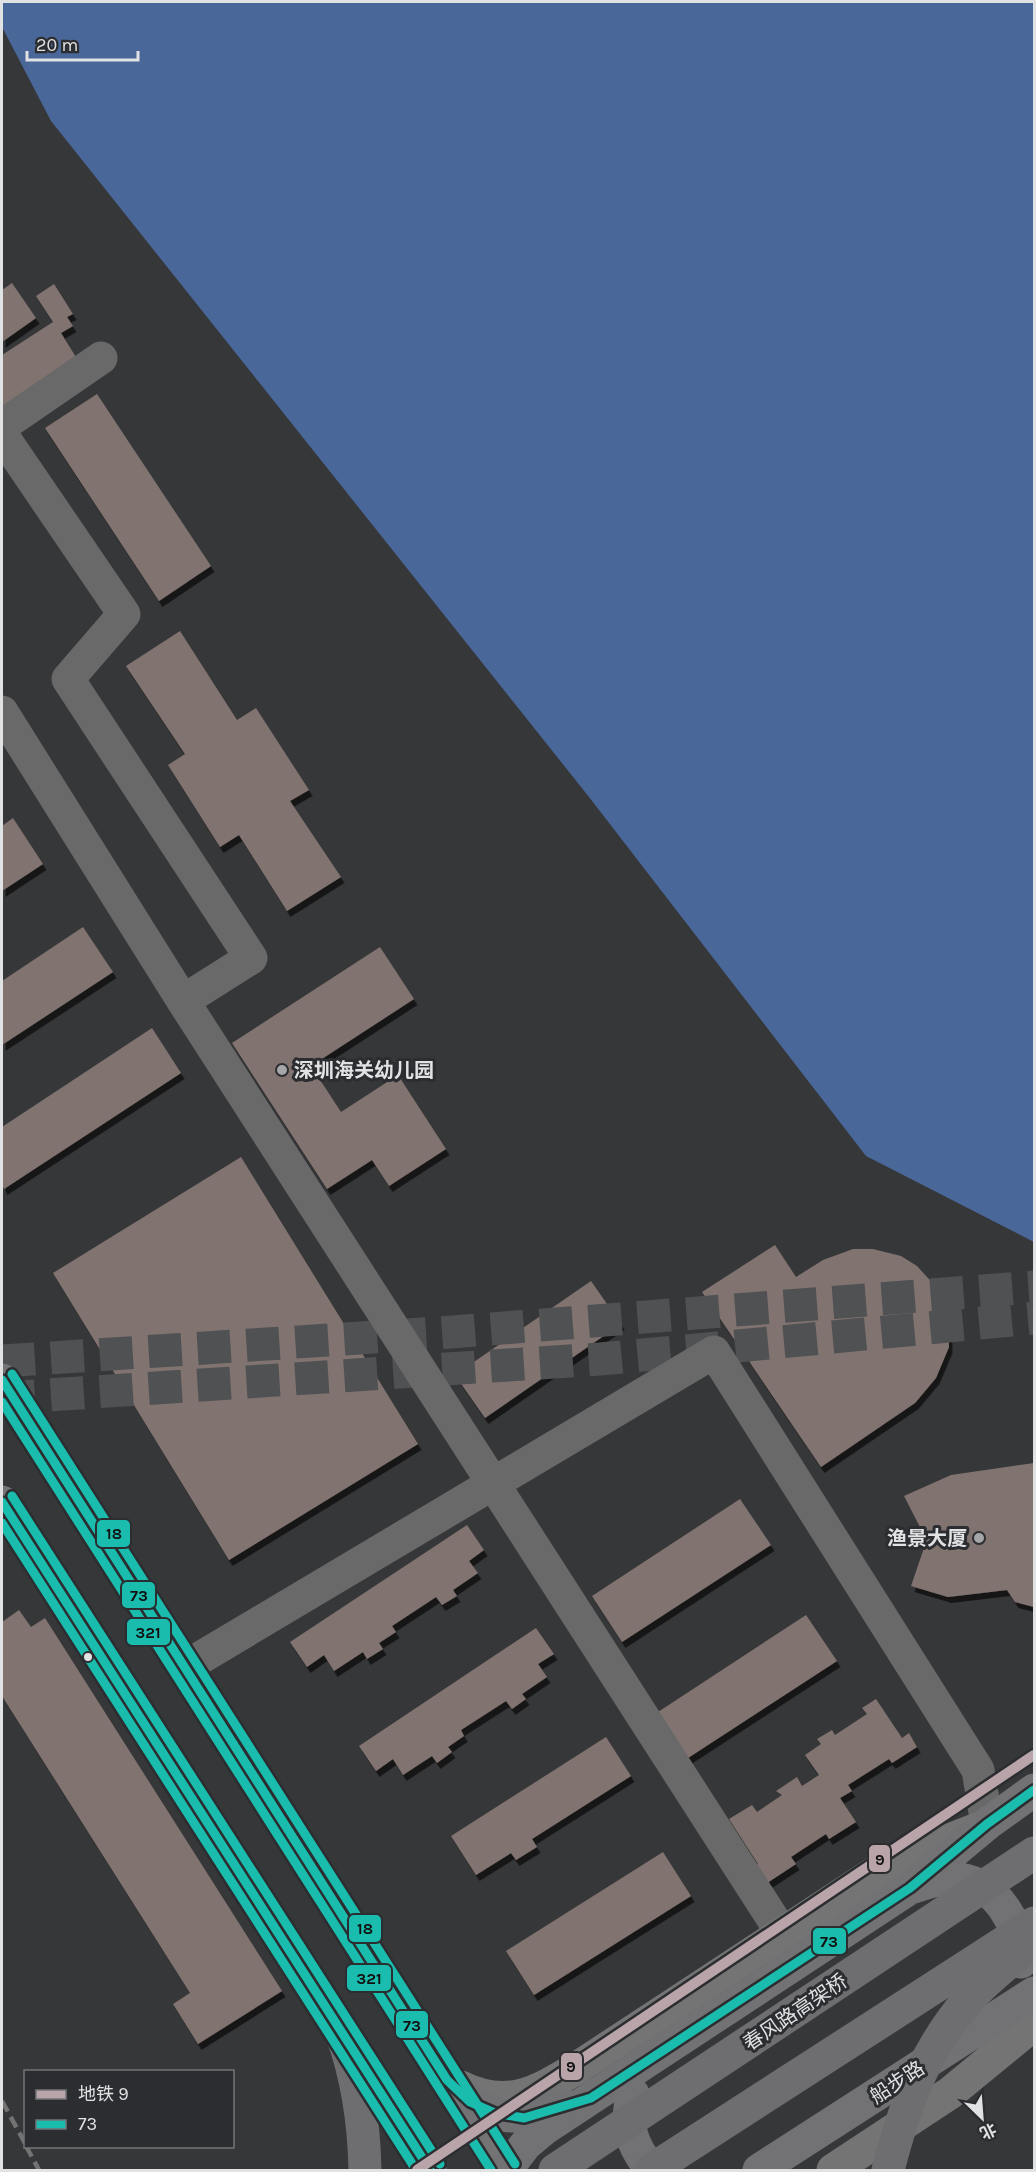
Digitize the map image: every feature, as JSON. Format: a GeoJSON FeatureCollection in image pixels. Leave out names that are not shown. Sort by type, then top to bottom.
{"type":"FeatureCollection","features":[{"type":"Feature","properties":{"kind":"highway","name":"春风路高架桥"},"geometry":{"type":"LineString","coordinates":[[555,2170],[1035,1853]]}},
{"type":"Feature","properties":{"kind":"highway"},"geometry":{"type":"LineString","coordinates":[[652,2170],[1035,1923]]}},
{"type":"Feature","properties":{"kind":"highway"},"geometry":{"type":"LineString","coordinates":[[888,2170],[900,2124],[914,2085],[933,2046],[970,1999],[1035,1941]]}},
{"type":"Feature","properties":{"kind":"highway"},"geometry":{"type":"LineString","coordinates":[[341,2032],[361,2103],[365,2170]]}},
{"type":"Feature","properties":{"kind":"main road"},"geometry":{"type":"LineString","coordinates":[[2,1380],[506,2170],[526,2144],[591,2098],[910,1888],[987,1824],[1035,1790]]}},
{"type":"Feature","properties":{"kind":"main road"},"geometry":{"type":"LineString","coordinates":[[2,1502],[430,2170]]}},
{"type":"Feature","properties":{"kind":"main road"},"geometry":{"type":"LineString","coordinates":[[447,2080],[487,2097],[501,2099],[536,2091],[577,2068],[888,1864],[987,1824]]}},
{"type":"Feature","properties":{"kind":"main road"},"geometry":{"type":"LineString","coordinates":[[910,1888],[934,1881],[958,1879],[976,1884],[994,1896],[1006,1911],[1016,1929],[1021,1949],[1021,1966],[1016,1984],[993,2019]]}},
{"type":"Feature","properties":{"kind":"main road","name":"船步路"},"geometry":{"type":"LineString","coordinates":[[759,2170],[1035,1993]]}},
{"type":"Feature","properties":{"kind":"main road","name":"船步路"},"geometry":{"type":"LineString","coordinates":[[833,2170],[950,2094],[1035,2024]]}},
{"type":"Feature","properties":{"kind":"main road"},"geometry":{"type":"LineString","coordinates":[[652,2170],[633,2144],[629,2127],[629,2109],[634,2091],[645,2073],[669,2047]]}},
{"type":"Feature","properties":{"kind":"main road"},"geometry":{"type":"LineString","coordinates":[[447,2080],[470,2102],[495,2113],[524,2118],[591,2098]]}},
{"type":"Feature","properties":{"kind":"street"},"geometry":{"type":"LineString","coordinates":[[2,426],[100,358]]}},
{"type":"Feature","properties":{"kind":"street"},"geometry":{"type":"LineString","coordinates":[[2,435],[124,614],[68,679],[251,958],[183,1001]]}},
{"type":"Feature","properties":{"kind":"street"},"geometry":{"type":"LineString","coordinates":[[2,712],[183,1001],[782,1933]]}},
{"type":"Feature","properties":{"kind":"street"},"geometry":{"type":"LineString","coordinates":[[185,1667],[714,1352],[978,1770],[987,1824]]}},
{"type":"Feature","properties":{"kind":"shaded area"},"geometry":{"type":"Polygon","coordinates":[[[2,2],[1034,2],[1034,1242],[866,1156],[589,797],[51,121],[2,27],[2,2]]]}},
{"type":"Feature","properties":{"kind":"building"},"geometry":{"type":"Polygon","coordinates":[[[12,283],[36,318],[2,342],[2,290],[12,283]]]}},
{"type":"Feature","properties":{"kind":"building"},"geometry":{"type":"Polygon","coordinates":[[[54,284],[73,314],[67,317],[73,326],[61,333],[79,362],[2,413],[2,355],[53,322],[36,296],[54,284]]]}},
{"type":"Feature","properties":{"kind":"building"},"geometry":{"type":"Polygon","coordinates":[[[97,394],[211,566],[159,601],[45,428],[97,394]]]}},
{"type":"Feature","properties":{"kind":"building"},"geometry":{"type":"Polygon","coordinates":[[[180,631],[237,720],[256,708],[309,790],[290,801],[341,877],[287,911],[239,835],[220,847],[168,765],[185,754],[126,666],[180,631]]]}},
{"type":"Feature","properties":{"kind":"building"},"geometry":{"type":"Polygon","coordinates":[[[13,818],[43,864],[2,891],[2,826],[13,818]]]}},
{"type":"Feature","properties":{"kind":"building"},"geometry":{"type":"Polygon","coordinates":[[[83,927],[113,972],[2,1045],[2,981],[83,927]]]}},
{"type":"Feature","properties":{"kind":"building","name":"深圳海关幼儿园"},"geometry":{"type":"Polygon","coordinates":[[[380,947],[414,999],[311,1066],[341,1112],[398,1075],[446,1149],[389,1186],[372,1160],[327,1189],[232,1043],[380,947]]]}},
{"type":"Feature","properties":{"kind":"building"},"geometry":{"type":"Polygon","coordinates":[[[152,1028],[181,1073],[4,1189],[2,1185],[2,1127],[152,1028]]]}},
{"type":"Feature","properties":{"kind":"building"},"geometry":{"type":"Polygon","coordinates":[[[241,1157],[418,1444],[229,1560],[53,1273],[241,1157]]]}},
{"type":"Feature","properties":{"kind":"building"},"geometry":{"type":"Polygon","coordinates":[[[775,1245],[796,1277],[823,1260],[853,1249],[873,1249],[901,1256],[917,1266],[937,1288],[948,1317],[949,1347],[936,1378],[915,1403],[821,1467],[702,1292],[775,1245]]]}},
{"type":"Feature","properties":{"kind":"building"},"geometry":{"type":"Polygon","coordinates":[[[591,1281],[621,1324],[485,1418],[455,1375],[591,1281]]]}},
{"type":"Feature","properties":{"kind":"building","name":"渔景大厦"},"geometry":{"type":"Polygon","coordinates":[[[1034,1463],[1034,1607],[1015,1602],[1007,1590],[948,1597],[911,1586],[924,1548],[921,1529],[904,1496],[951,1475],[1034,1463]]]}},
{"type":"Feature","properties":{"kind":"building"},"geometry":{"type":"Polygon","coordinates":[[[740,1499],[771,1545],[622,1642],[592,1596],[740,1499]]]}},
{"type":"Feature","properties":{"kind":"building"},"geometry":{"type":"Polygon","coordinates":[[[467,1525],[484,1550],[469,1561],[478,1573],[453,1590],[457,1596],[442,1605],[436,1597],[392,1626],[396,1632],[379,1643],[383,1649],[367,1659],[363,1652],[334,1671],[324,1655],[307,1667],[290,1642],[467,1525]]]}},
{"type":"Feature","properties":{"kind":"building"},"geometry":{"type":"Polygon","coordinates":[[[19,1610],[31,1627],[45,1618],[282,1991],[198,2044],[173,2004],[190,1993],[2,1696],[2,1622],[19,1610]]]}},
{"type":"Feature","properties":{"kind":"building"},"geometry":{"type":"Polygon","coordinates":[[[806,1615],[837,1661],[688,1758],[658,1712],[806,1615]]]}},
{"type":"Feature","properties":{"kind":"building"},"geometry":{"type":"Polygon","coordinates":[[[536,1628],[554,1654],[538,1664],[547,1677],[522,1694],[526,1699],[512,1709],[506,1701],[461,1730],[464,1736],[448,1747],[452,1752],[437,1763],[432,1756],[403,1775],[393,1759],[376,1771],[359,1746],[536,1628]]]}},
{"type":"Feature","properties":{"kind":"building"},"geometry":{"type":"Polygon","coordinates":[[[876,1699],[902,1738],[909,1733],[917,1747],[892,1763],[889,1759],[848,1785],[852,1791],[840,1798],[856,1822],[829,1839],[826,1834],[791,1857],[796,1864],[761,1887],[750,1869],[758,1864],[729,1819],[752,1805],[757,1812],[782,1795],[776,1791],[797,1777],[802,1786],[819,1775],[805,1755],[821,1744],[817,1739],[832,1730],[835,1735],[867,1714],[862,1708],[876,1699]]]}},
{"type":"Feature","properties":{"kind":"building"},"geometry":{"type":"Polygon","coordinates":[[[606,1737],[631,1776],[532,1839],[537,1847],[516,1860],[511,1853],[476,1875],[451,1836],[606,1737]]]}},
{"type":"Feature","properties":{"kind":"building"},"geometry":{"type":"Polygon","coordinates":[[[663,1852],[691,1896],[534,1995],[506,1951],[663,1852]]]}},
{"type":"Feature","properties":{"kind":"tunnel"},"geometry":{"type":"LineString","coordinates":[[2,1361],[438,1333],[1034,1287]]}},
{"type":"Feature","properties":{"kind":"tunnel"},"geometry":{"type":"LineString","coordinates":[[2,1398],[600,1359],[1034,1318]]}},
{"type":"Feature","properties":{"kind":"railway"},"geometry":{"type":"LineString","coordinates":[[2,2101],[24,2141]]}},
{"type":"Feature","properties":{"kind":"railway"},"geometry":{"type":"LineString","coordinates":[[27,2148],[39,2170]]}},
{"type":"Feature","properties":{"kind":"metro line","name":"9"},"geometry":{"type":"LineString","coordinates":[[417,2170],[1034,1755]]}},
{"type":"Feature","properties":{"kind":"transit line","name":"18"},"geometry":{"type":"LineString","coordinates":[[12,1374],[515,2164]]}},
{"type":"Feature","properties":{"kind":"transit line","name":"73"},"geometry":{"type":"LineString","coordinates":[[2,1380],[447,2080],[470,2102],[495,2113],[524,2118],[591,2098],[910,1888],[987,1824],[1034,1790]]}},
{"type":"Feature","properties":{"kind":"transit line","name":"321"},"geometry":{"type":"LineString","coordinates":[[2,1402],[491,2170]]}},
{"type":"Feature","properties":{"kind":"transit line","name":"18"},"geometry":{"type":"LineString","coordinates":[[12,1496],[440,2164]]}},
{"type":"Feature","properties":{"kind":"transit line","name":"73"},"geometry":{"type":"LineString","coordinates":[[2,1502],[430,2170]]}},
{"type":"Feature","properties":{"kind":"transit line","name":"321"},"geometry":{"type":"LineString","coordinates":[[2,1523],[416,2170]]}},
{"type":"Feature","properties":{"kind":"place","name":"深圳海关幼儿园"},"geometry":{"type":"Point","coordinates":[282,1070]}},
{"type":"Feature","properties":{"kind":"place","name":"渔景大厦"},"geometry":{"type":"Point","coordinates":[979,1538]}}]}
